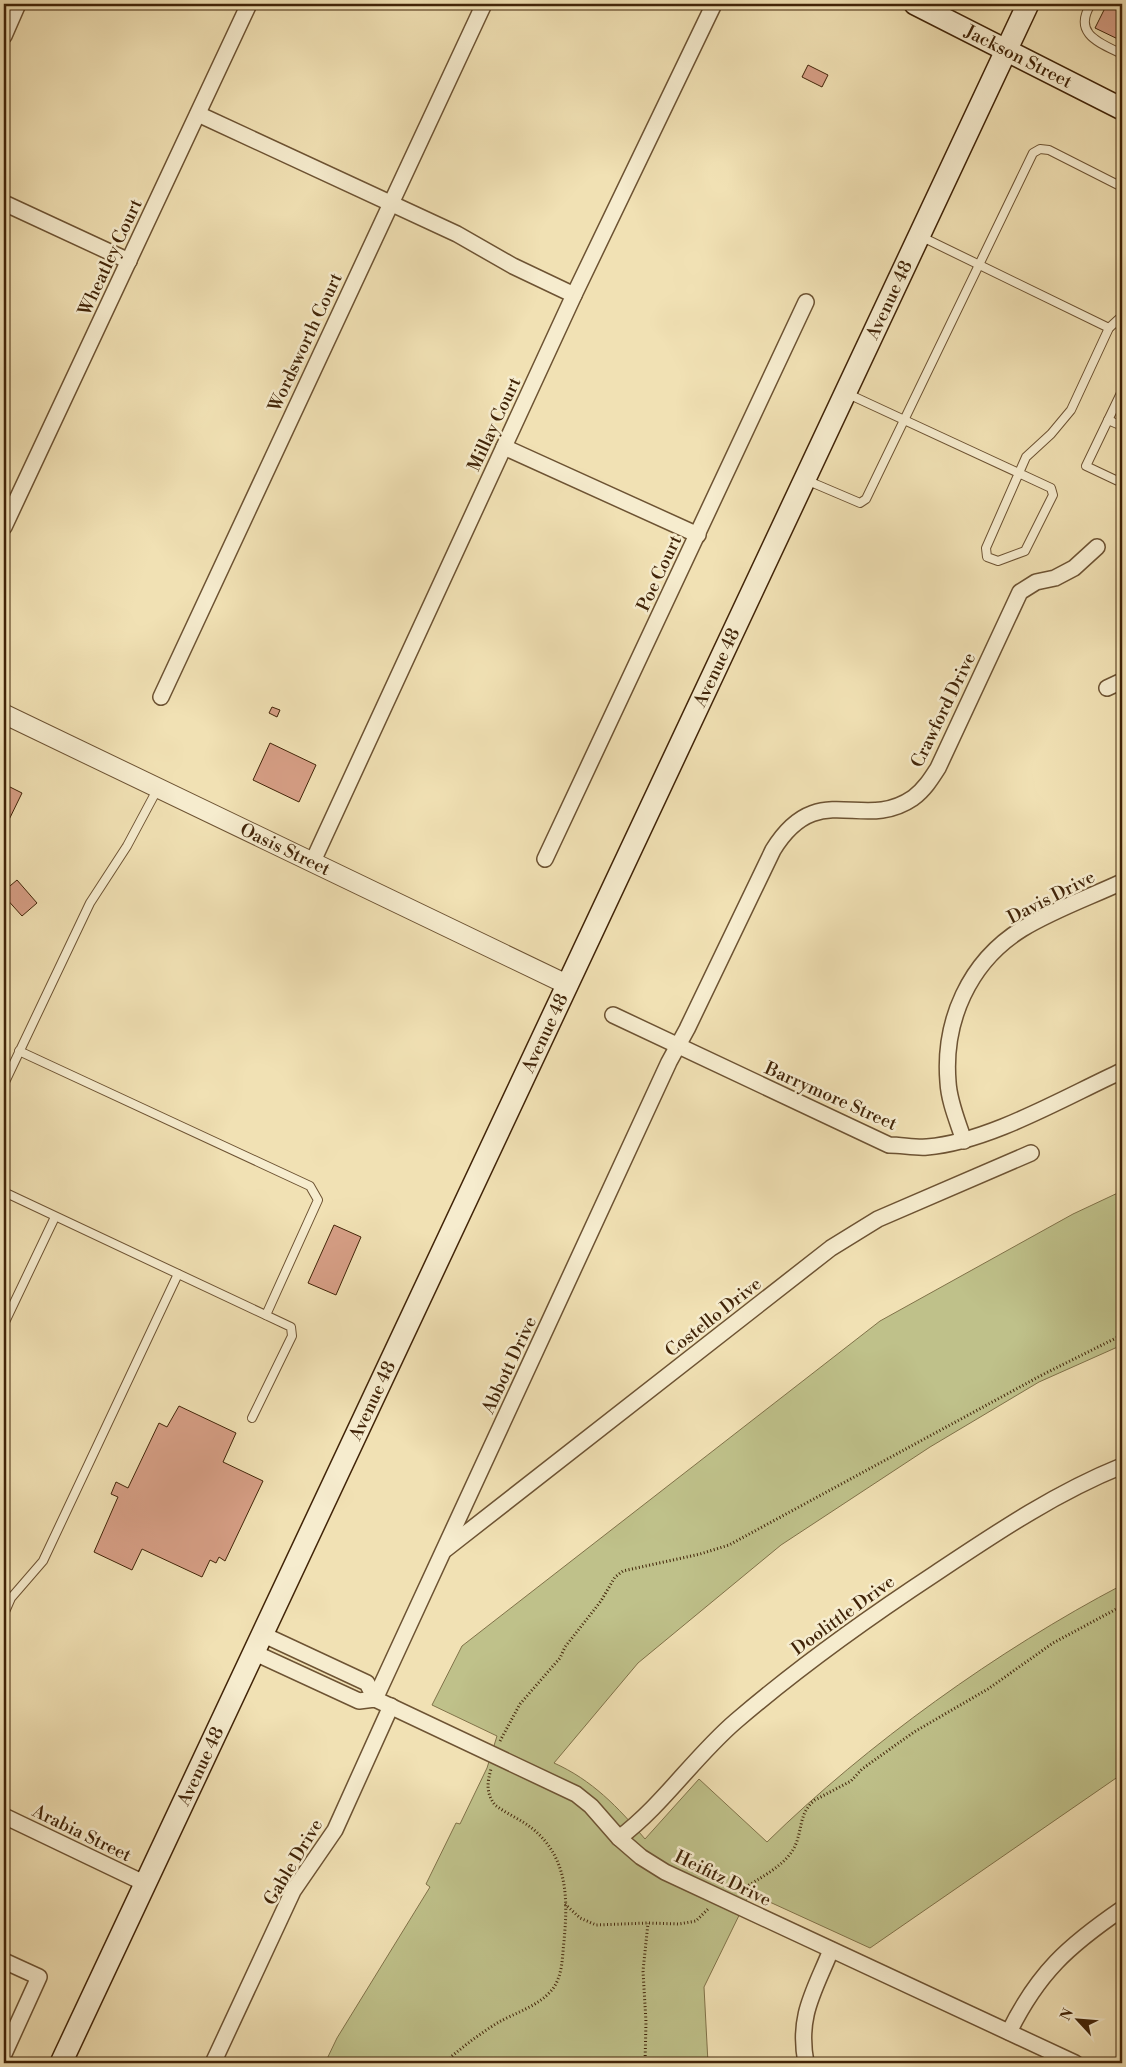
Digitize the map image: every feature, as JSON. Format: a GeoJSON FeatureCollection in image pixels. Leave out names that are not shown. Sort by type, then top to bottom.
{"type":"FeatureCollection","features":[{"type":"Feature","properties":{"kind":"main road","name":"Jackson Street"},"geometry":{"type":"LineString","coordinates":[[915,4],[1122,109]]}},
{"type":"Feature","properties":{"kind":"main road","name":"Avenue 48"},"geometry":{"type":"LineString","coordinates":[[61,2063],[1028,4]]}},
{"type":"Feature","properties":{"kind":"street"},"geometry":{"type":"LineString","coordinates":[[4,36],[18,4]]}},
{"type":"Feature","properties":{"kind":"street","name":"Wheatley Court"},"geometry":{"type":"LineString","coordinates":[[4,527],[250,4]]}},
{"type":"Feature","properties":{"kind":"street","name":"Wordsworth Court"},"geometry":{"type":"LineString","coordinates":[[161,697],[484,4]]}},
{"type":"Feature","properties":{"kind":"street","name":"Millay Court"},"geometry":{"type":"LineString","coordinates":[[313,862],[574,295],[714,4]]}},
{"type":"Feature","properties":{"kind":"street"},"geometry":{"type":"LineString","coordinates":[[198,114],[391,202],[574,295]]}},
{"type":"Feature","properties":{"kind":"street"},"geometry":{"type":"LineString","coordinates":[[4,203],[129,261]]}},
{"type":"Feature","properties":{"kind":"street","name":"Poe Court"},"geometry":{"type":"LineString","coordinates":[[545,859],[806,302]]}},
{"type":"Feature","properties":{"kind":"street"},"geometry":{"type":"LineString","coordinates":[[504,447],[698,535]]}},
{"type":"Feature","properties":{"kind":"street","name":"Crawford Drive"},"geometry":{"type":"LineString","coordinates":[[677,1046],[783,833],[794,822],[823,809],[876,810],[896,807],[914,798],[927,785],[938,768],[1020,592],[1036,582],[1055,578],[1074,568],[1097,547]]}},
{"type":"Feature","properties":{"kind":"street"},"geometry":{"type":"LineString","coordinates":[[1107,688],[1122,681]]}},
{"type":"Feature","properties":{"kind":"street","name":"Oasis Street"},"geometry":{"type":"LineString","coordinates":[[4,714],[568,985]]}},
{"type":"Feature","properties":{"kind":"street","name":"Davis Drive"},"geometry":{"type":"LineString","coordinates":[[964,1141],[948,1084],[948,1053],[956,1008],[969,982],[986,960],[1023,929],[1122,882]]}},
{"type":"Feature","properties":{"kind":"street","name":"Barrymore Street"},"geometry":{"type":"LineString","coordinates":[[613,1015],[889,1145],[926,1147],[964,1141],[995,1130],[1122,1071]]}},
{"type":"Feature","properties":{"kind":"street","name":"Abbott Drive"},"geometry":{"type":"LineString","coordinates":[[375,1699],[677,1046]]}},
{"type":"Feature","properties":{"kind":"street","name":"Costello Drive"},"geometry":{"type":"LineString","coordinates":[[443,1552],[831,1248],[878,1219],[1031,1153]]}},
{"type":"Feature","properties":{"kind":"street","name":"Doolittle Drive"},"geometry":{"type":"LineString","coordinates":[[618,1838],[640,1822],[735,1722],[827,1647],[1013,1521],[1083,1483],[1122,1466]]}},
{"type":"Feature","properties":{"kind":"street"},"geometry":{"type":"LineString","coordinates":[[259,1644],[323,1673],[367,1683],[375,1699]]}},
{"type":"Feature","properties":{"kind":"street"},"geometry":{"type":"LineString","coordinates":[[259,1644],[323,1673]]}},
{"type":"Feature","properties":{"kind":"street","name":"Heifitz Drive"},"geometry":{"type":"LineString","coordinates":[[375,1699],[495,1754],[576,1794],[591,1806],[618,1838],[640,1857],[665,1872],[1075,2063]]}},
{"type":"Feature","properties":{"kind":"street","name":"Gable Drive"},"geometry":{"type":"LineString","coordinates":[[213,2063],[293,1891],[335,1830],[392,1706]]}},
{"type":"Feature","properties":{"kind":"street","name":"Arabia Street"},"geometry":{"type":"LineString","coordinates":[[4,1816],[144,1884]]}},
{"type":"Feature","properties":{"kind":"street"},"geometry":{"type":"LineString","coordinates":[[1009,2032],[1032,1989],[1049,1969],[1080,1939],[1122,1909]]}},
{"type":"Feature","properties":{"kind":"street"},"geometry":{"type":"LineString","coordinates":[[806,2063],[802,2032],[804,2016],[831,1950]]}},
{"type":"Feature","properties":{"kind":"street"},"geometry":{"type":"LineString","coordinates":[[4,1961],[39,1977],[4,2054]]}},
{"type":"Feature","properties":{"kind":"lane"},"geometry":{"type":"LineString","coordinates":[[1091,4],[1085,17],[1088,32],[1094,40],[1122,54]]}},
{"type":"Feature","properties":{"kind":"lane"},"geometry":{"type":"LineString","coordinates":[[806,480],[860,503],[866,499],[1033,153],[1040,149],[1049,150],[1122,187]]}},
{"type":"Feature","properties":{"kind":"lane"},"geometry":{"type":"LineString","coordinates":[[920,236],[1109,328]]}},
{"type":"Feature","properties":{"kind":"lane"},"geometry":{"type":"LineString","coordinates":[[846,394],[1019,474],[1051,488],[1053,495],[1025,551],[998,561],[986,557],[986,548],[1019,474],[1026,458],[1051,434],[1071,410],[1109,328],[1122,316]]}},
{"type":"Feature","properties":{"kind":"lane"},"geometry":{"type":"LineString","coordinates":[[1122,391],[1086,466],[1122,483]]}},
{"type":"Feature","properties":{"kind":"lane"},"geometry":{"type":"LineString","coordinates":[[1108,420],[1122,426]]}},
{"type":"Feature","properties":{"kind":"lane"},"geometry":{"type":"LineString","coordinates":[[4,1084],[90,903],[127,846],[158,788]]}},
{"type":"Feature","properties":{"kind":"lane"},"geometry":{"type":"LineString","coordinates":[[19,1051],[310,1186],[318,1200],[266,1315]]}},
{"type":"Feature","properties":{"kind":"lane"},"geometry":{"type":"LineString","coordinates":[[4,1192],[55,1218],[149,1259],[291,1327],[292,1336],[252,1418]]}},
{"type":"Feature","properties":{"kind":"lane"},"geometry":{"type":"LineString","coordinates":[[4,1324],[7,1310],[55,1218]]}},
{"type":"Feature","properties":{"kind":"lane"},"geometry":{"type":"LineString","coordinates":[[4,1614],[11,1598],[43,1561],[178,1274]]}},
{"type":"Feature","properties":{"kind":"path"},"geometry":{"type":"LineString","coordinates":[[444,2063],[475,2037],[532,2005],[550,1992],[560,1976],[565,1928],[564,1903],[566,1882],[552,1850],[535,1830],[495,1805],[490,1799],[488,1782],[495,1754],[504,1730],[520,1704],[560,1658],[565,1647],[601,1601],[615,1577],[623,1571],[700,1554],[729,1545],[1042,1375],[1122,1335]]}},
{"type":"Feature","properties":{"kind":"path"},"geometry":{"type":"LineString","coordinates":[[564,1903],[580,1918],[596,1925],[679,1924],[696,1921],[707,1910],[790,1855],[797,1842],[801,1820],[810,1804],[815,1800],[851,1781],[862,1769],[914,1732],[988,1689],[1052,1643],[1122,1606]]}},
{"type":"Feature","properties":{"kind":"path"},"geometry":{"type":"LineString","coordinates":[[645,2063],[646,2022],[643,1971],[648,1923]]}},
{"type":"Feature","properties":{"kind":"green space"},"geometry":{"type":"Polygon","coordinates":[[[1122,1191],[1122,1345],[1039,1382],[930,1447],[781,1545],[638,1663],[554,1763],[568,1770],[604,1795],[645,1839],[699,1779],[767,1842],[847,1770],[936,1701],[1028,1639],[1122,1585],[1122,1774],[870,1948],[750,1893],[704,1987],[708,2063],[325,2063],[337,2038],[430,1887],[426,1884],[456,1823],[460,1824],[487,1768],[497,1736],[432,1705],[462,1646],[880,1321],[1073,1214],[1122,1191]]]}},
{"type":"Feature","properties":{"kind":"building"},"geometry":{"type":"Polygon","coordinates":[[[1107,4],[1122,4],[1122,41],[1095,28],[1107,4]]]}},
{"type":"Feature","properties":{"kind":"building"},"geometry":{"type":"Polygon","coordinates":[[[808,65],[828,75],[822,87],[802,77],[808,65]]]}},
{"type":"Feature","properties":{"kind":"building"},"geometry":{"type":"Polygon","coordinates":[[[272,707],[280,710],[277,717],[269,713],[272,707]]]}},
{"type":"Feature","properties":{"kind":"building"},"geometry":{"type":"Polygon","coordinates":[[[270,743],[316,765],[299,802],[253,780],[270,743]]]}},
{"type":"Feature","properties":{"kind":"building"},"geometry":{"type":"Polygon","coordinates":[[[4,774],[8,776],[8,786],[22,793],[4,830],[4,774]]]}},
{"type":"Feature","properties":{"kind":"building"},"geometry":{"type":"Polygon","coordinates":[[[17,880],[37,903],[22,916],[4,896],[4,891],[17,880]]]}},
{"type":"Feature","properties":{"kind":"building"},"geometry":{"type":"Polygon","coordinates":[[[334,1225],[361,1237],[336,1295],[308,1283],[334,1225]]]}},
{"type":"Feature","properties":{"kind":"building"},"geometry":{"type":"Polygon","coordinates":[[[179,1406],[236,1433],[223,1462],[263,1481],[225,1561],[219,1557],[216,1563],[210,1560],[202,1577],[142,1549],[132,1570],[94,1552],[118,1497],[111,1494],[116,1482],[128,1488],[159,1423],[167,1427],[179,1406]]]}}]}
